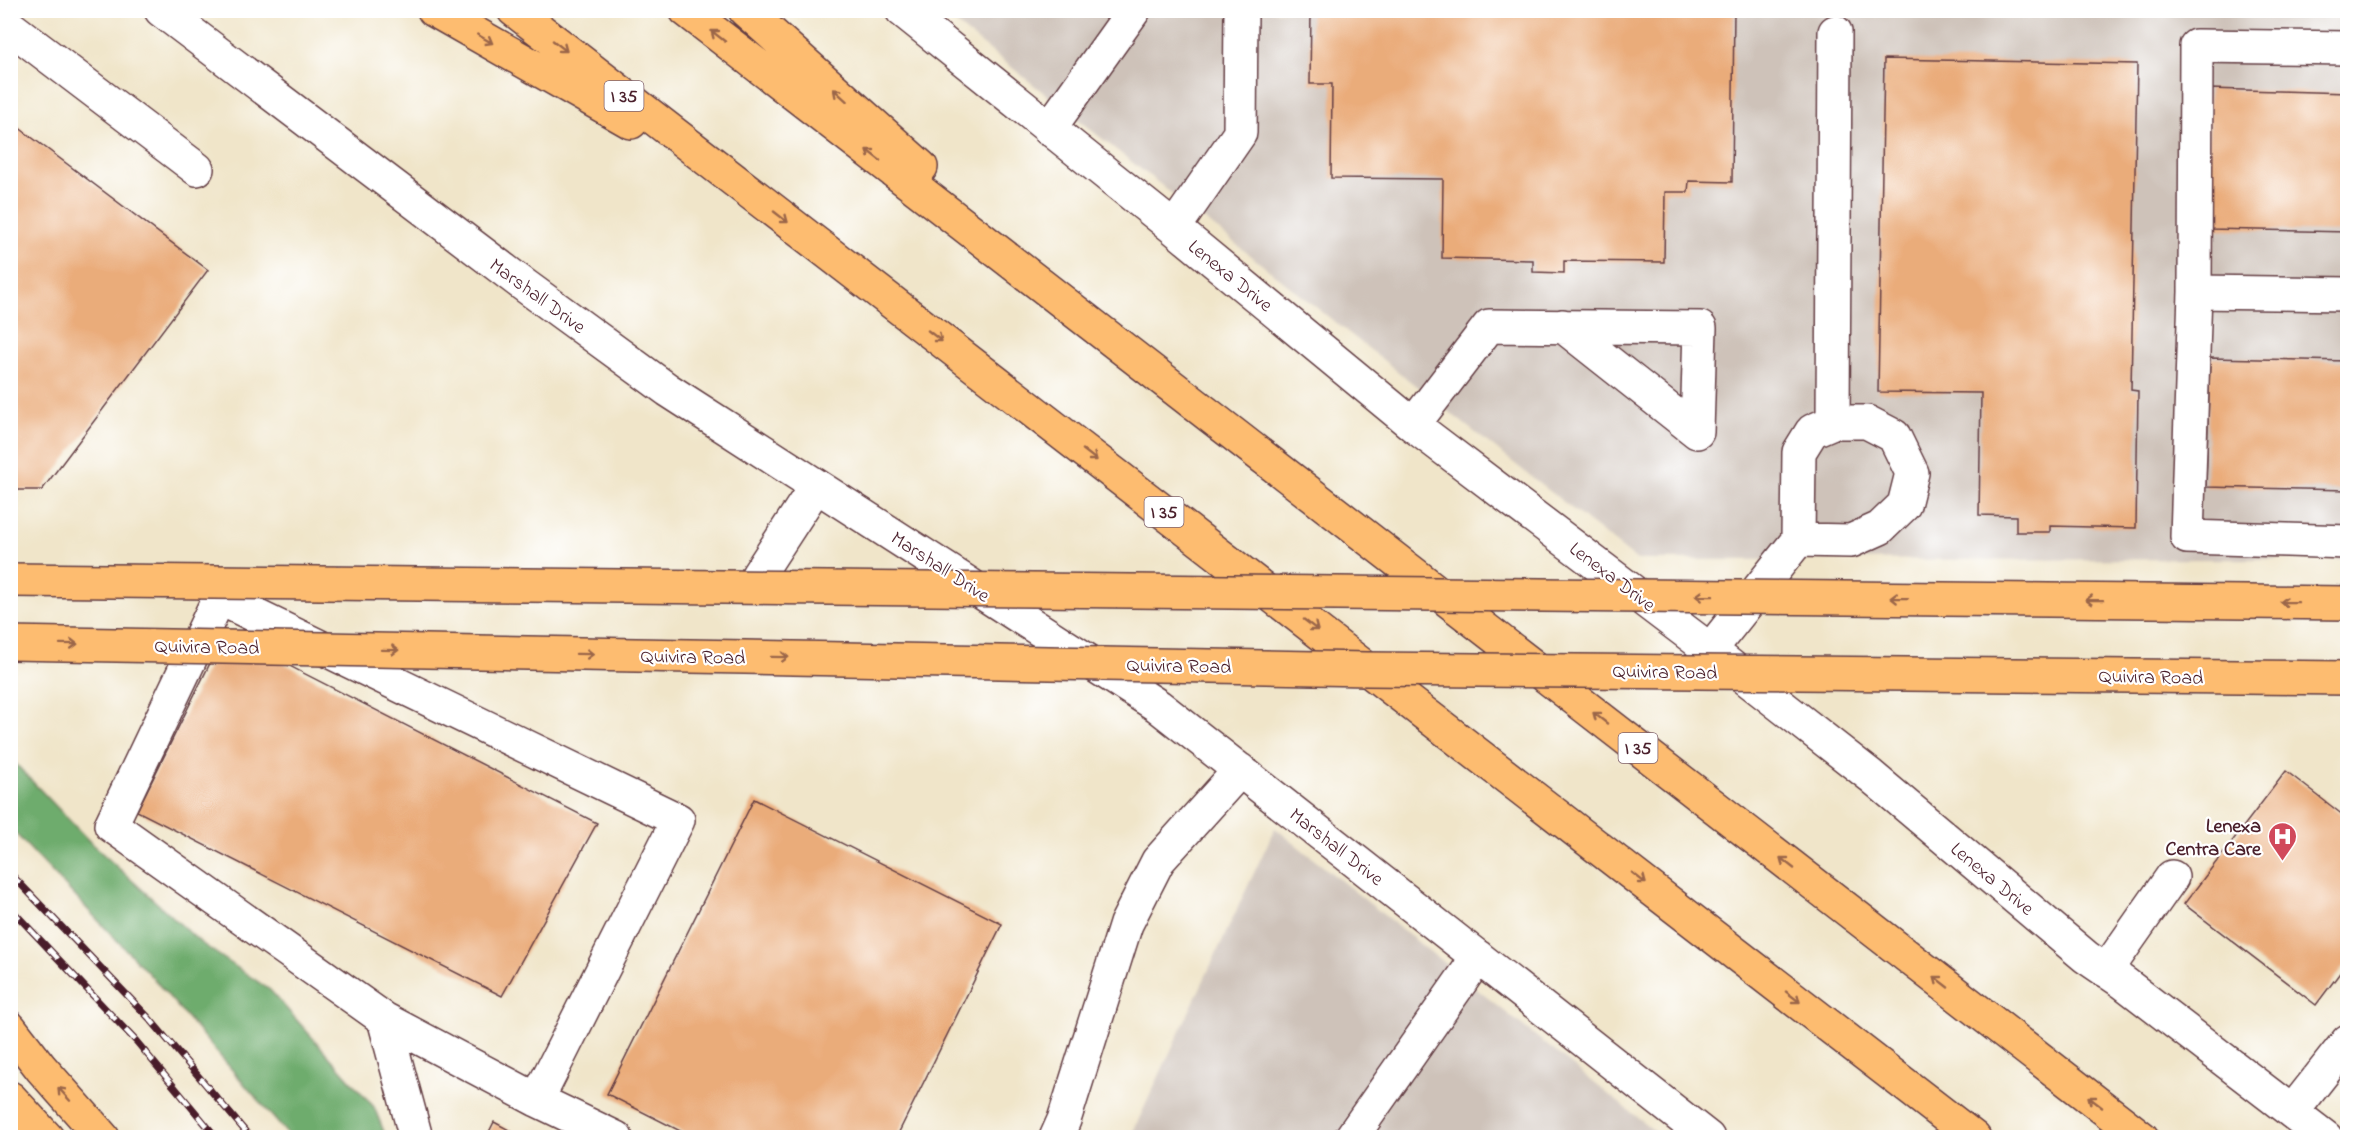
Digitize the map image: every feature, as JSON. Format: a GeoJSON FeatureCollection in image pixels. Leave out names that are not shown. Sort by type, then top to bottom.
{"type":"FeatureCollection","features":[{"type":"Feature","properties":{"kind":"main road"},"geometry":{"type":"LineString","coordinates":[[434,10],[734,181]]}},
{"type":"Feature","properties":{"kind":"main road","name":"I 35"},"geometry":{"type":"LineString","coordinates":[[514,10],[1974,1137]]}},
{"type":"Feature","properties":{"kind":"main road","name":"I 35"},"geometry":{"type":"LineString","coordinates":[[686,10],[2142,1137]]}},
{"type":"Feature","properties":{"kind":"main road"},"geometry":{"type":"LineString","coordinates":[[745,10],[1135,358]]}},
{"type":"Feature","properties":{"kind":"main road"},"geometry":{"type":"LineString","coordinates":[[10,580],[2348,603]]}},
{"type":"Feature","properties":{"kind":"main road","name":"Quivira Road"},"geometry":{"type":"LineString","coordinates":[[10,643],[1367,669],[2348,678]]}},
{"type":"Feature","properties":{"kind":"main road"},"geometry":{"type":"LineString","coordinates":[[10,1028],[41,1068],[103,1137]]}},
{"type":"Feature","properties":{"kind":"main road"},"geometry":{"type":"LineString","coordinates":[[10,1098],[33,1132]]}},
{"type":"Feature","properties":{"kind":"street","name":"Marshall Drive"},"geometry":{"type":"LineString","coordinates":[[161,10],[524,285],[668,390],[1158,706],[1708,1137]]}},
{"type":"Feature","properties":{"kind":"street","name":"Lenexa Drive"},"geometry":{"type":"LineString","coordinates":[[902,10],[1174,228],[1413,425],[1710,650],[1871,776],[2086,957],[2326,1137]]}},
{"type":"Feature","properties":{"kind":"street"},"geometry":{"type":"LineString","coordinates":[[1174,228],[1240,133],[1241,10]]}},
{"type":"Feature","properties":{"kind":"street"},"geometry":{"type":"LineString","coordinates":[[1049,129],[1133,11]]}},
{"type":"Feature","properties":{"kind":"street"},"geometry":{"type":"LineString","coordinates":[[10,27],[197,169]]}},
{"type":"Feature","properties":{"kind":"street"},"geometry":{"type":"LineString","coordinates":[[1833,422],[1835,32]]}},
{"type":"Feature","properties":{"kind":"street"},"geometry":{"type":"LineString","coordinates":[[2348,48],[2196,45],[2195,292],[2187,537],[2348,542]]}},
{"type":"Feature","properties":{"kind":"street"},"geometry":{"type":"LineString","coordinates":[[2195,292],[2348,294]]}},
{"type":"Feature","properties":{"kind":"street"},"geometry":{"type":"LineString","coordinates":[[1413,425],[1489,326],[1563,326]]}},
{"type":"Feature","properties":{"kind":"street"},"geometry":{"type":"LineString","coordinates":[[1710,650],[1798,540],[1799,452],[1812,431],[1833,422],[1867,422],[1894,436],[1912,472],[1904,505],[1880,528],[1851,541],[1798,540]]}},
{"type":"Feature","properties":{"kind":"street"},"geometry":{"type":"LineString","coordinates":[[758,575],[816,486]]}},
{"type":"Feature","properties":{"kind":"street"},"geometry":{"type":"LineString","coordinates":[[537,1100],[678,820],[219,598],[111,825],[384,1019],[537,1100],[616,1137]]}},
{"type":"Feature","properties":{"kind":"street"},"geometry":{"type":"LineString","coordinates":[[1056,1137],[1064,1120],[1126,924],[1158,861],[1240,770]]}},
{"type":"Feature","properties":{"kind":"street"},"geometry":{"type":"LineString","coordinates":[[2106,971],[2172,877]]}},
{"type":"Feature","properties":{"kind":"street"},"geometry":{"type":"LineString","coordinates":[[1351,1137],[1478,957]]}},
{"type":"Feature","properties":{"kind":"street"},"geometry":{"type":"LineString","coordinates":[[384,1019],[416,1137]]}},
{"type":"Feature","properties":{"kind":"street"},"geometry":{"type":"LineString","coordinates":[[2292,1112],[2348,1041]]}},
{"type":"Feature","properties":{"kind":"shaded area"},"geometry":{"type":"Polygon","coordinates":[[[940,11],[2347,11],[2347,559],[1637,560],[940,11]]]}},
{"type":"Feature","properties":{"kind":"shaded area"},"geometry":{"type":"Polygon","coordinates":[[[1275,828],[1662,1137],[1130,1138],[1275,828]]]}},
{"type":"Feature","properties":{"kind":"green space"},"geometry":{"type":"Polygon","coordinates":[[[10,758],[92,844],[201,943],[270,990],[374,1107],[386,1137],[290,1137],[152,977],[11,829],[10,758]]]}},
{"type":"Feature","properties":{"kind":"building"},"geometry":{"type":"Polygon","coordinates":[[[1311,10],[1734,10],[1732,182],[1689,181],[1688,192],[1665,192],[1664,262],[1564,261],[1564,273],[1533,272],[1533,260],[1442,258],[1443,179],[1331,178],[1332,84],[1310,84],[1311,10]]]}},
{"type":"Feature","properties":{"kind":"building"},"geometry":{"type":"Polygon","coordinates":[[[1884,59],[2137,64],[2131,390],[2138,391],[2136,528],[2050,526],[2050,532],[2016,532],[2016,516],[1979,515],[1981,393],[1878,392],[1884,59]]]}},
{"type":"Feature","properties":{"kind":"building"},"geometry":{"type":"Polygon","coordinates":[[[2209,89],[2348,93],[2348,232],[2209,229],[2209,89]]]}},
{"type":"Feature","properties":{"kind":"building"},"geometry":{"type":"Polygon","coordinates":[[[10,121],[208,270],[42,490],[10,490],[10,121]]]}},
{"type":"Feature","properties":{"kind":"building"},"geometry":{"type":"Polygon","coordinates":[[[2210,358],[2348,361],[2348,490],[2206,487],[2210,358]]]}},
{"type":"Feature","properties":{"kind":"building"},"geometry":{"type":"Polygon","coordinates":[[[225,633],[597,823],[502,996],[137,811],[225,633]]]}},
{"type":"Feature","properties":{"kind":"building","name":"Lenexa Centra Care"},"geometry":{"type":"Polygon","coordinates":[[[2286,771],[2348,819],[2348,962],[2316,1005],[2184,904],[2286,771]]]}},
{"type":"Feature","properties":{"kind":"building"},"geometry":{"type":"Polygon","coordinates":[[[754,799],[1002,924],[896,1138],[694,1138],[607,1094],[754,799]]]}},
{"type":"Feature","properties":{"kind":"building"},"geometry":{"type":"Polygon","coordinates":[[[494,1122],[524,1138],[486,1138],[494,1122]]]}},
{"type":"Feature","properties":{"kind":"railway"},"geometry":{"type":"LineString","coordinates":[[10,873],[149,1018],[251,1138]]}},
{"type":"Feature","properties":{"kind":"railway"},"geometry":{"type":"LineString","coordinates":[[10,908],[136,1041],[217,1138]]}},
{"type":"Feature","properties":{"kind":"place","name":"Lenexa Centra Care"},"geometry":{"type":"Point","coordinates":[2282,862]}}]}
